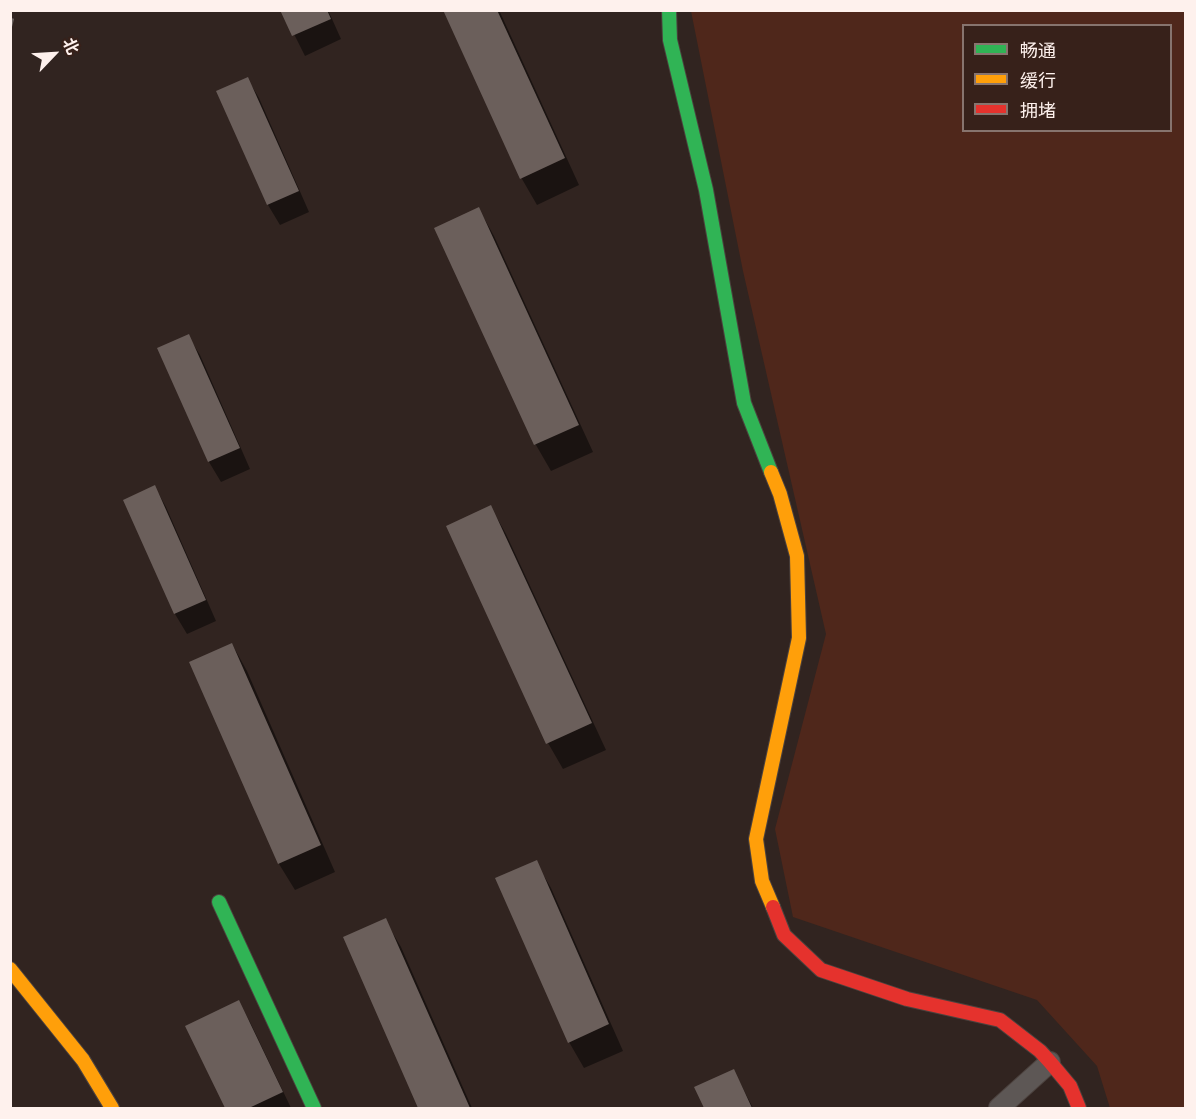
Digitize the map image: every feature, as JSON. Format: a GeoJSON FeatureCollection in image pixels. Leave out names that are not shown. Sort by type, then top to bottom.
{"type":"FeatureCollection","features":[{"type":"Feature","properties":{"kind":"street"},"geometry":{"type":"LineString","coordinates":[[669,10],[670,40],[706,190],[744,403],[780,494],[797,556],[799,638],[756,840],[762,881],[784,935],[822,970],[907,999],[1000,1020],[1040,1051],[1070,1086],[1080,1108]]}},
{"type":"Feature","properties":{"kind":"street"},"geometry":{"type":"LineString","coordinates":[[219,902],[314,1108]]}},
{"type":"Feature","properties":{"kind":"street"},"geometry":{"type":"LineString","coordinates":[[10,969],[83,1060],[112,1108]]}},
{"type":"Feature","properties":{"kind":"street"},"geometry":{"type":"LineString","coordinates":[[999,1108],[1050,1062]]}},
{"type":"Feature","properties":{"kind":"shaded area"},"geometry":{"type":"Polygon","coordinates":[[[691,11],[1185,11],[1185,1108],[1110,1108],[1097,1066],[1037,1000],[793,917],[775,829],[826,634],[743,271],[691,11]]]}},
{"type":"Feature","properties":{"kind":"building"},"geometry":{"type":"Polygon","coordinates":[[[280,10],[327,10],[331,19],[292,36],[280,10]]]}},
{"type":"Feature","properties":{"kind":"building"},"geometry":{"type":"Polygon","coordinates":[[[443,10],[497,10],[565,158],[520,179],[443,10]]]}},
{"type":"Feature","properties":{"kind":"building"},"geometry":{"type":"Polygon","coordinates":[[[248,77],[299,191],[267,205],[216,91],[248,77]]]}},
{"type":"Feature","properties":{"kind":"building"},"geometry":{"type":"Polygon","coordinates":[[[479,207],[579,425],[534,445],[434,228],[479,207]]]}},
{"type":"Feature","properties":{"kind":"building"},"geometry":{"type":"Polygon","coordinates":[[[189,334],[240,448],[208,462],[157,348],[189,334]]]}},
{"type":"Feature","properties":{"kind":"building"},"geometry":{"type":"Polygon","coordinates":[[[155,485],[206,600],[174,614],[123,500],[155,485]]]}},
{"type":"Feature","properties":{"kind":"building"},"geometry":{"type":"Polygon","coordinates":[[[491,505],[592,723],[546,744],[446,526],[491,505]]]}},
{"type":"Feature","properties":{"kind":"building"},"geometry":{"type":"Polygon","coordinates":[[[232,643],[321,845],[278,864],[189,662],[232,643]]]}},
{"type":"Feature","properties":{"kind":"building"},"geometry":{"type":"Polygon","coordinates":[[[537,860],[609,1024],[568,1043],[495,878],[537,860]]]}},
{"type":"Feature","properties":{"kind":"building"},"geometry":{"type":"Polygon","coordinates":[[[386,918],[470,1108],[418,1108],[343,937],[386,918]]]}},
{"type":"Feature","properties":{"kind":"building"},"geometry":{"type":"Polygon","coordinates":[[[239,1000],[283,1092],[249,1108],[225,1108],[185,1026],[239,1000]]]}},
{"type":"Feature","properties":{"kind":"building"},"geometry":{"type":"Polygon","coordinates":[[[734,1069],[752,1108],[704,1108],[694,1087],[734,1069]]]}},
{"type":"Feature","properties":{"kind":"railway"},"geometry":{"type":"LineString","coordinates":[[10,26],[14,10]]}},
{"type":"Feature","properties":{"kind":"traffic: fast"},"geometry":{"type":"LineString","coordinates":[[669,10],[670,40],[706,190],[744,403],[771,472]]}},
{"type":"Feature","properties":{"kind":"traffic: fast"},"geometry":{"type":"LineString","coordinates":[[219,902],[314,1108]]}},
{"type":"Feature","properties":{"kind":"traffic: slow"},"geometry":{"type":"LineString","coordinates":[[771,472],[780,494],[797,556],[799,638],[756,839],[762,881],[773,907]]}},
{"type":"Feature","properties":{"kind":"traffic: slow"},"geometry":{"type":"LineString","coordinates":[[10,969],[83,1060],[112,1108]]}},
{"type":"Feature","properties":{"kind":"traffic: jam"},"geometry":{"type":"LineString","coordinates":[[773,907],[784,935],[821,970],[907,999],[1000,1020],[1040,1051],[1050,1062],[1070,1086],[1079,1108]]}}]}
